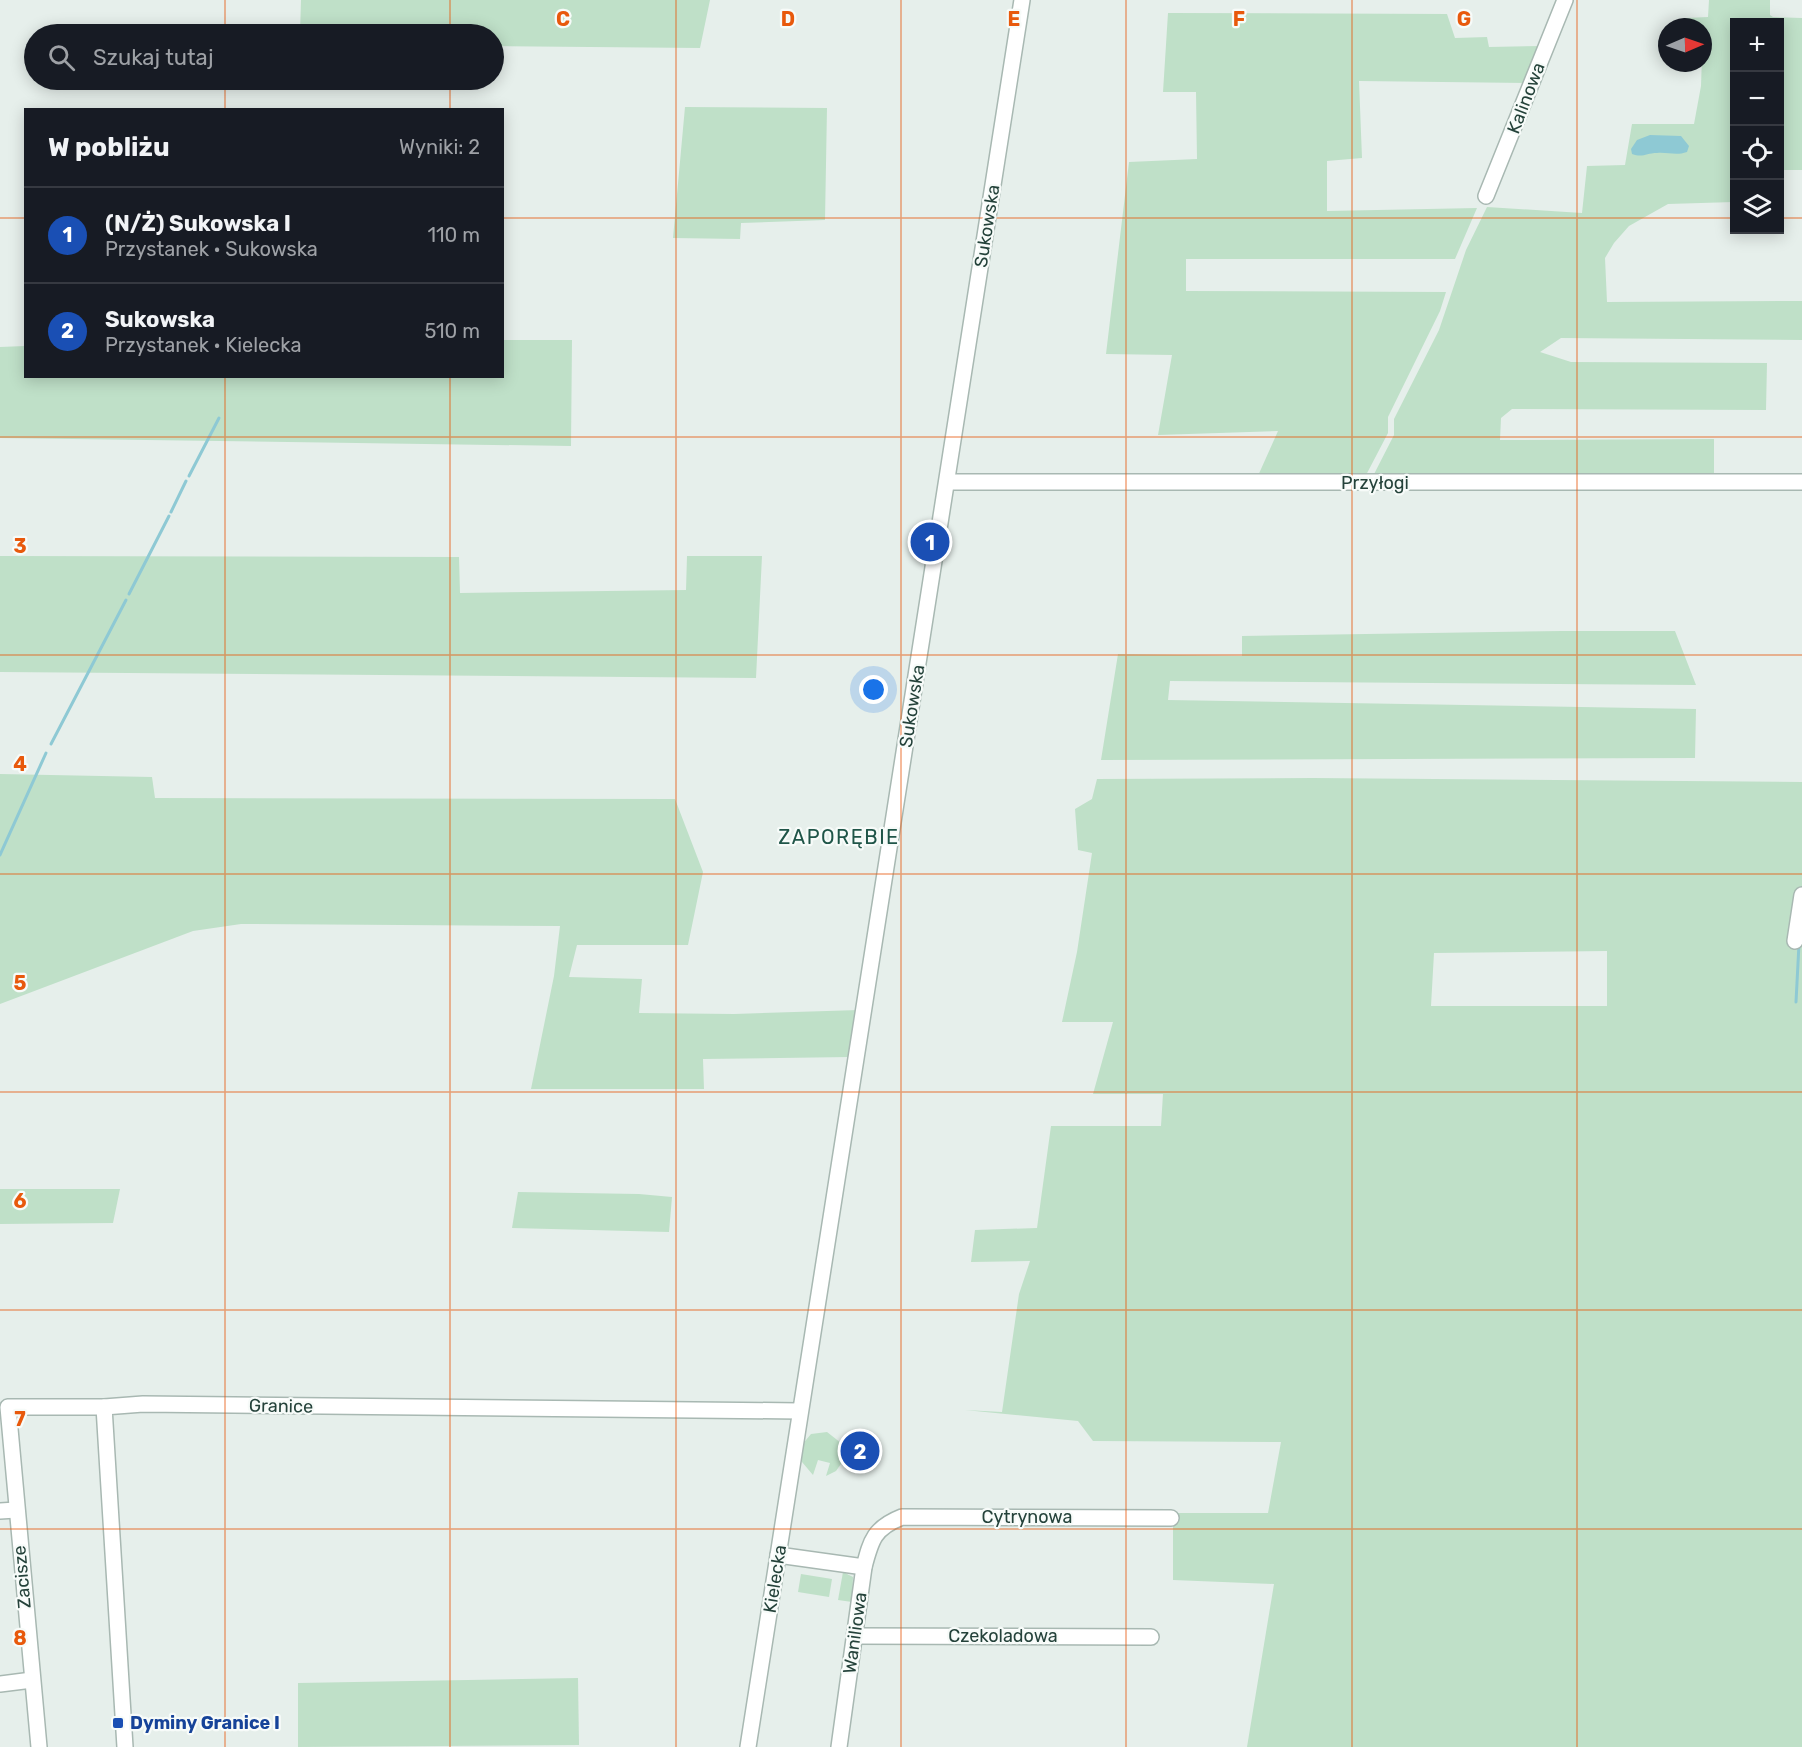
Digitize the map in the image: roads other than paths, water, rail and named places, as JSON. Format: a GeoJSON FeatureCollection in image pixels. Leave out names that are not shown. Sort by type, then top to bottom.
{"type":"FeatureCollection","features":[{"type":"Feature","properties":{"kind":"street","name":"Sukowska"},"geometry":{"type":"LineString","coordinates":[[799,1411],[1022,0]]}},
{"type":"Feature","properties":{"kind":"street","name":"Kalinowa"},"geometry":{"type":"LineString","coordinates":[[1486,196],[1565,0]]}},
{"type":"Feature","properties":{"kind":"street","name":"Przyłogi"},"geometry":{"type":"LineString","coordinates":[[947,482],[1802,482]]}},
{"type":"Feature","properties":{"kind":"street"},"geometry":{"type":"LineString","coordinates":[[1795,941],[1802,896]]}},
{"type":"Feature","properties":{"kind":"street","name":"Granice"},"geometry":{"type":"LineString","coordinates":[[104,1407],[143,1404],[799,1411]]}},
{"type":"Feature","properties":{"kind":"street","name":"Zacisze"},"geometry":{"type":"LineString","coordinates":[[39,1747],[4,1406],[104,1407]]}},
{"type":"Feature","properties":{"kind":"street"},"geometry":{"type":"LineString","coordinates":[[104,1407],[125,1747]]}},
{"type":"Feature","properties":{"kind":"street","name":"Kielecka"},"geometry":{"type":"LineString","coordinates":[[748,1747],[799,1411]]}},
{"type":"Feature","properties":{"kind":"street"},"geometry":{"type":"LineString","coordinates":[[0,1511],[16,1510]]}},
{"type":"Feature","properties":{"kind":"street","name":"Cytrynowa"},"geometry":{"type":"LineString","coordinates":[[884,1524],[902,1517],[1171,1518]]}},
{"type":"Feature","properties":{"kind":"street","name":"Waniliowa"},"geometry":{"type":"LineString","coordinates":[[839,1747],[864,1567],[870,1542],[884,1524]]}},
{"type":"Feature","properties":{"kind":"street"},"geometry":{"type":"LineString","coordinates":[[778,1555],[864,1567]]}},
{"type":"Feature","properties":{"kind":"street","name":"Czekoladowa"},"geometry":{"type":"LineString","coordinates":[[855,1636],[1151,1637]]}},
{"type":"Feature","properties":{"kind":"street"},"geometry":{"type":"LineString","coordinates":[[0,1684],[32,1680]]}},
{"type":"Feature","properties":{"kind":"water"},"geometry":{"type":"Polygon","coordinates":[[[1650,135],[1681,136],[1689,146],[1687,152],[1632,154],[1631,149],[1637,140],[1650,135]]]}},
{"type":"Feature","properties":{"kind":"waterway"},"geometry":{"type":"LineString","coordinates":[[189,476],[219,418]]}},
{"type":"Feature","properties":{"kind":"waterway"},"geometry":{"type":"LineString","coordinates":[[171,512],[186,481]]}},
{"type":"Feature","properties":{"kind":"waterway"},"geometry":{"type":"LineString","coordinates":[[129,594],[169,516]]}},
{"type":"Feature","properties":{"kind":"waterway"},"geometry":{"type":"LineString","coordinates":[[51,744],[126,600]]}},
{"type":"Feature","properties":{"kind":"waterway"},"geometry":{"type":"LineString","coordinates":[[0,855],[46,753]]}},
{"type":"Feature","properties":{"kind":"waterway"},"geometry":{"type":"LineString","coordinates":[[1796,1002],[1799,944]]}},
{"type":"Feature","properties":{"kind":"place","name":"(N/Ż) Sukowska I"},"geometry":{"type":"Point","coordinates":[930,542]}},
{"type":"Feature","properties":{"kind":"place","name":"Sukowska"},"geometry":{"type":"Point","coordinates":[860,1451]}},
{"type":"Feature","properties":{"kind":"place","name":"Dyminy Granice I"},"geometry":{"type":"Point","coordinates":[118,1723]}},
{"type":"Feature","properties":{"kind":"district","name":"ZAPORĘBIE"},"geometry":{"type":"Point","coordinates":[839,837]}}]}
